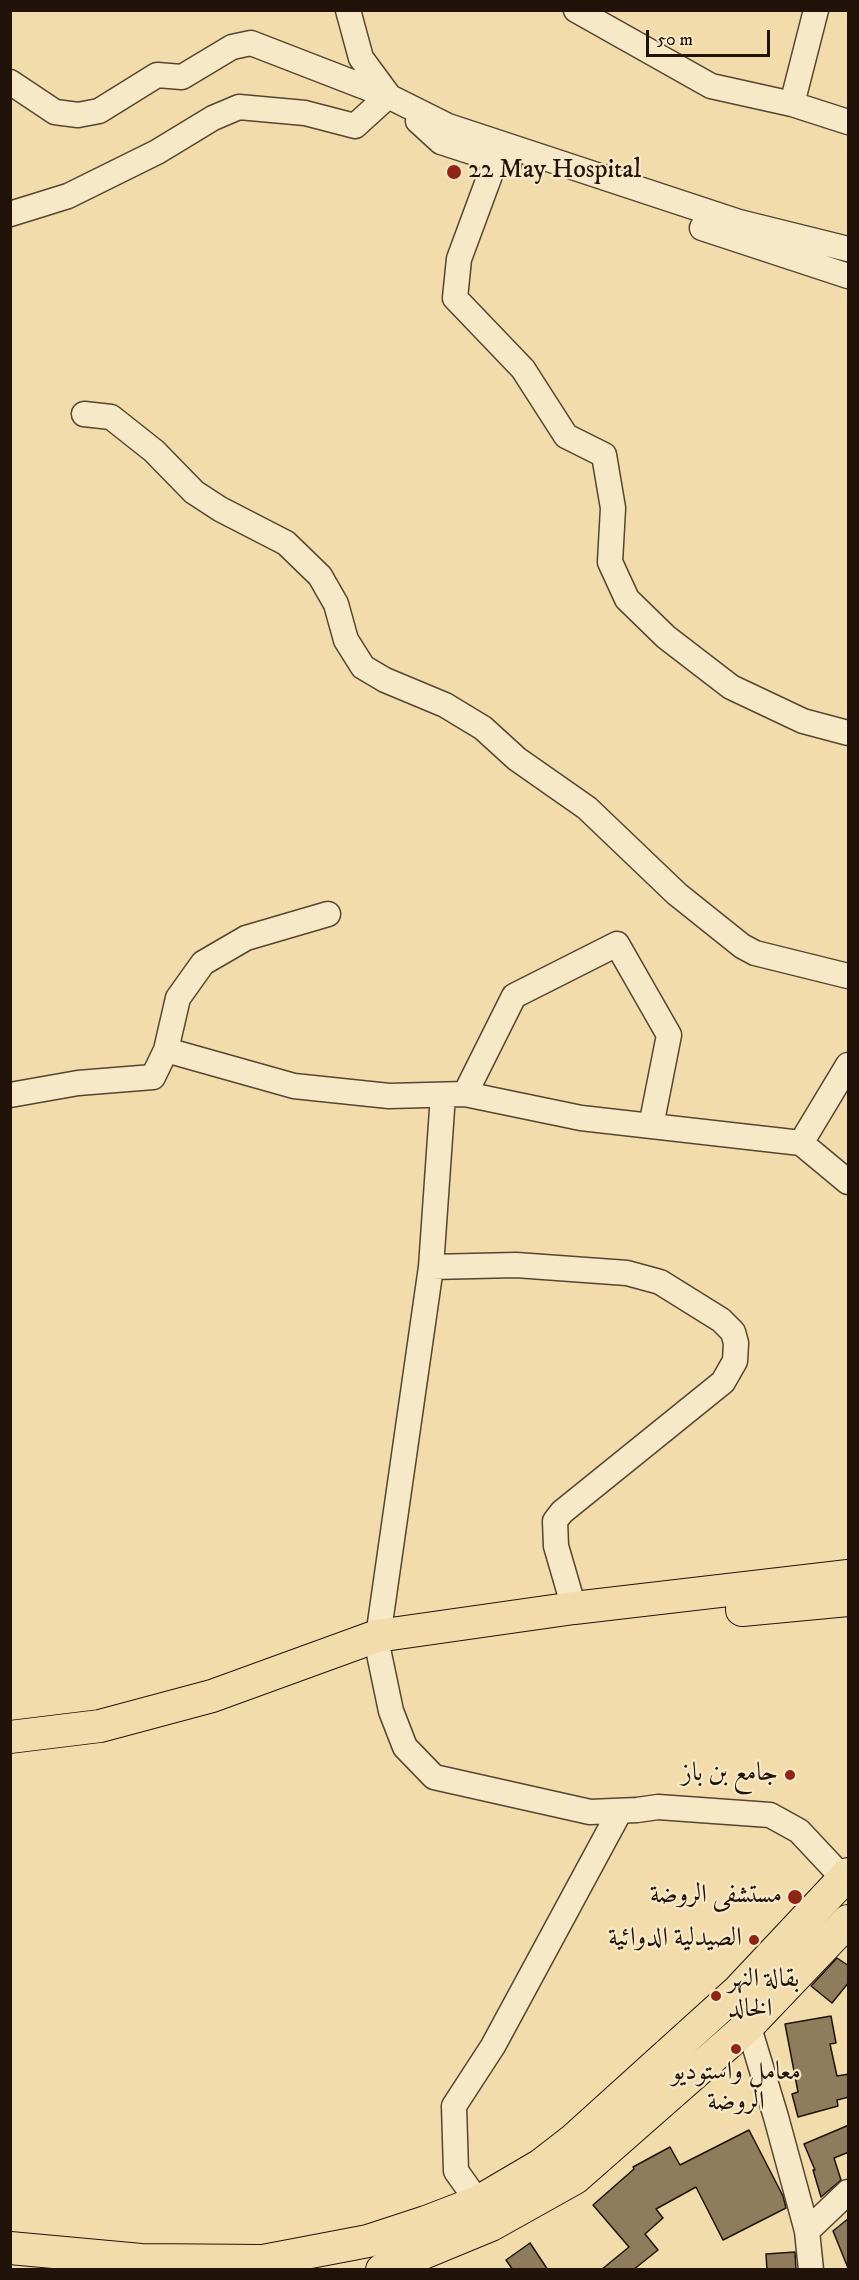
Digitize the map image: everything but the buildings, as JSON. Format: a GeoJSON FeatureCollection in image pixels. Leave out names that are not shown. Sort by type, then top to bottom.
{"type":"FeatureCollection","features":[{"type":"Feature","properties":{"kind":"main road"},"geometry":{"type":"LineString","coordinates":[[10,1737],[100,1726],[212,1696],[377,1640],[574,1608],[849,1576]]}},
{"type":"Feature","properties":{"kind":"main road"},"geometry":{"type":"LineString","coordinates":[[377,1640],[849,1600]]}},
{"type":"Feature","properties":{"kind":"main road"},"geometry":{"type":"LineString","coordinates":[[10,2248],[141,2260],[263,2261],[368,2241],[478,2202],[541,2165],[572,2141],[739,1990],[846,1876]]}},
{"type":"Feature","properties":{"kind":"main road"},"geometry":{"type":"LineString","coordinates":[[382,2270],[491,2225],[575,2178],[748,2026],[849,1921]]}},
{"type":"Feature","properties":{"kind":"street"},"geometry":{"type":"LineString","coordinates":[[348,10],[361,58],[388,96],[441,142],[849,276]]}},
{"type":"Feature","properties":{"kind":"street"},"geometry":{"type":"LineString","coordinates":[[576,10],[711,86],[792,104],[849,122]]}},
{"type":"Feature","properties":{"kind":"street"},"geometry":{"type":"LineString","coordinates":[[792,104],[816,10]]}},
{"type":"Feature","properties":{"kind":"street"},"geometry":{"type":"LineString","coordinates":[[10,82],[55,112],[78,115],[99,111],[157,75],[182,77],[232,47],[251,44],[388,96],[459,130],[739,222],[849,249]]}},
{"type":"Feature","properties":{"kind":"street"},"geometry":{"type":"LineString","coordinates":[[10,214],[68,196],[157,152],[213,118],[238,107],[305,113],[355,126],[388,96]]}},
{"type":"Feature","properties":{"kind":"street"},"geometry":{"type":"LineString","coordinates":[[496,159],[459,259],[455,298],[523,369],[566,436],[604,455],[613,508],[609,562],[627,598],[666,637],[731,687],[803,721],[849,733]]}},
{"type":"Feature","properties":{"kind":"street"},"geometry":{"type":"LineString","coordinates":[[84,414],[111,417],[154,451],[194,492],[220,509],[286,543],[320,576],[336,604],[346,640],[363,667],[385,680],[444,705],[483,728],[518,759],[587,808],[676,894],[742,946],[755,953],[849,976]]}},
{"type":"Feature","properties":{"kind":"street"},"geometry":{"type":"LineString","coordinates":[[10,1095],[78,1083],[153,1077],[166,1050],[177,998],[203,963],[246,938],[328,914]]}},
{"type":"Feature","properties":{"kind":"street"},"geometry":{"type":"LineString","coordinates":[[651,1126],[669,1035],[617,944],[514,996],[454,1094],[377,1640],[391,1711],[405,1747],[434,1777],[590,1812],[658,1807],[770,1815],[799,1831],[846,1876]]}},
{"type":"Feature","properties":{"kind":"street"},"geometry":{"type":"LineString","coordinates":[[166,1050],[294,1086],[389,1095],[454,1094],[581,1118],[801,1143],[849,1182]]}},
{"type":"Feature","properties":{"kind":"street"},"geometry":{"type":"LineString","coordinates":[[801,1143],[849,1065]]}},
{"type":"Feature","properties":{"kind":"street"},"geometry":{"type":"LineString","coordinates":[[431,1267],[516,1265],[627,1273],[660,1282],[721,1320],[733,1332],[736,1343],[735,1361],[723,1382],[562,1512],[555,1521],[556,1546],[574,1608]]}},
{"type":"Feature","properties":{"kind":"street"},"geometry":{"type":"LineString","coordinates":[[478,2202],[456,2171],[454,2106],[493,2046],[620,1811]]}},
{"type":"Feature","properties":{"kind":"street"},"geometry":{"type":"LineString","coordinates":[[739,1990],[807,2231],[811,2270]]}},
{"type":"Feature","properties":{"kind":"street"},"geometry":{"type":"LineString","coordinates":[[807,2231],[849,2192]]}},
{"type":"Feature","properties":{"kind":"place","name":"22 May Hospital"},"geometry":{"type":"Point","coordinates":[454,172]}},
{"type":"Feature","properties":{"kind":"place","name":"جامع بن باز"},"geometry":{"type":"Point","coordinates":[790,1775]}},
{"type":"Feature","properties":{"kind":"place","name":"مستشفى الروضة"},"geometry":{"type":"Point","coordinates":[795,1897]}},
{"type":"Feature","properties":{"kind":"place","name":"الصيدلية الدوائية"},"geometry":{"type":"Point","coordinates":[754,1940]}},
{"type":"Feature","properties":{"kind":"place","name":"بقالة النهر الخالد"},"geometry":{"type":"Point","coordinates":[716,1996]}},
{"type":"Feature","properties":{"kind":"place","name":"معامل واستوديو الروضة"},"geometry":{"type":"Point","coordinates":[736,2049]}}]}
